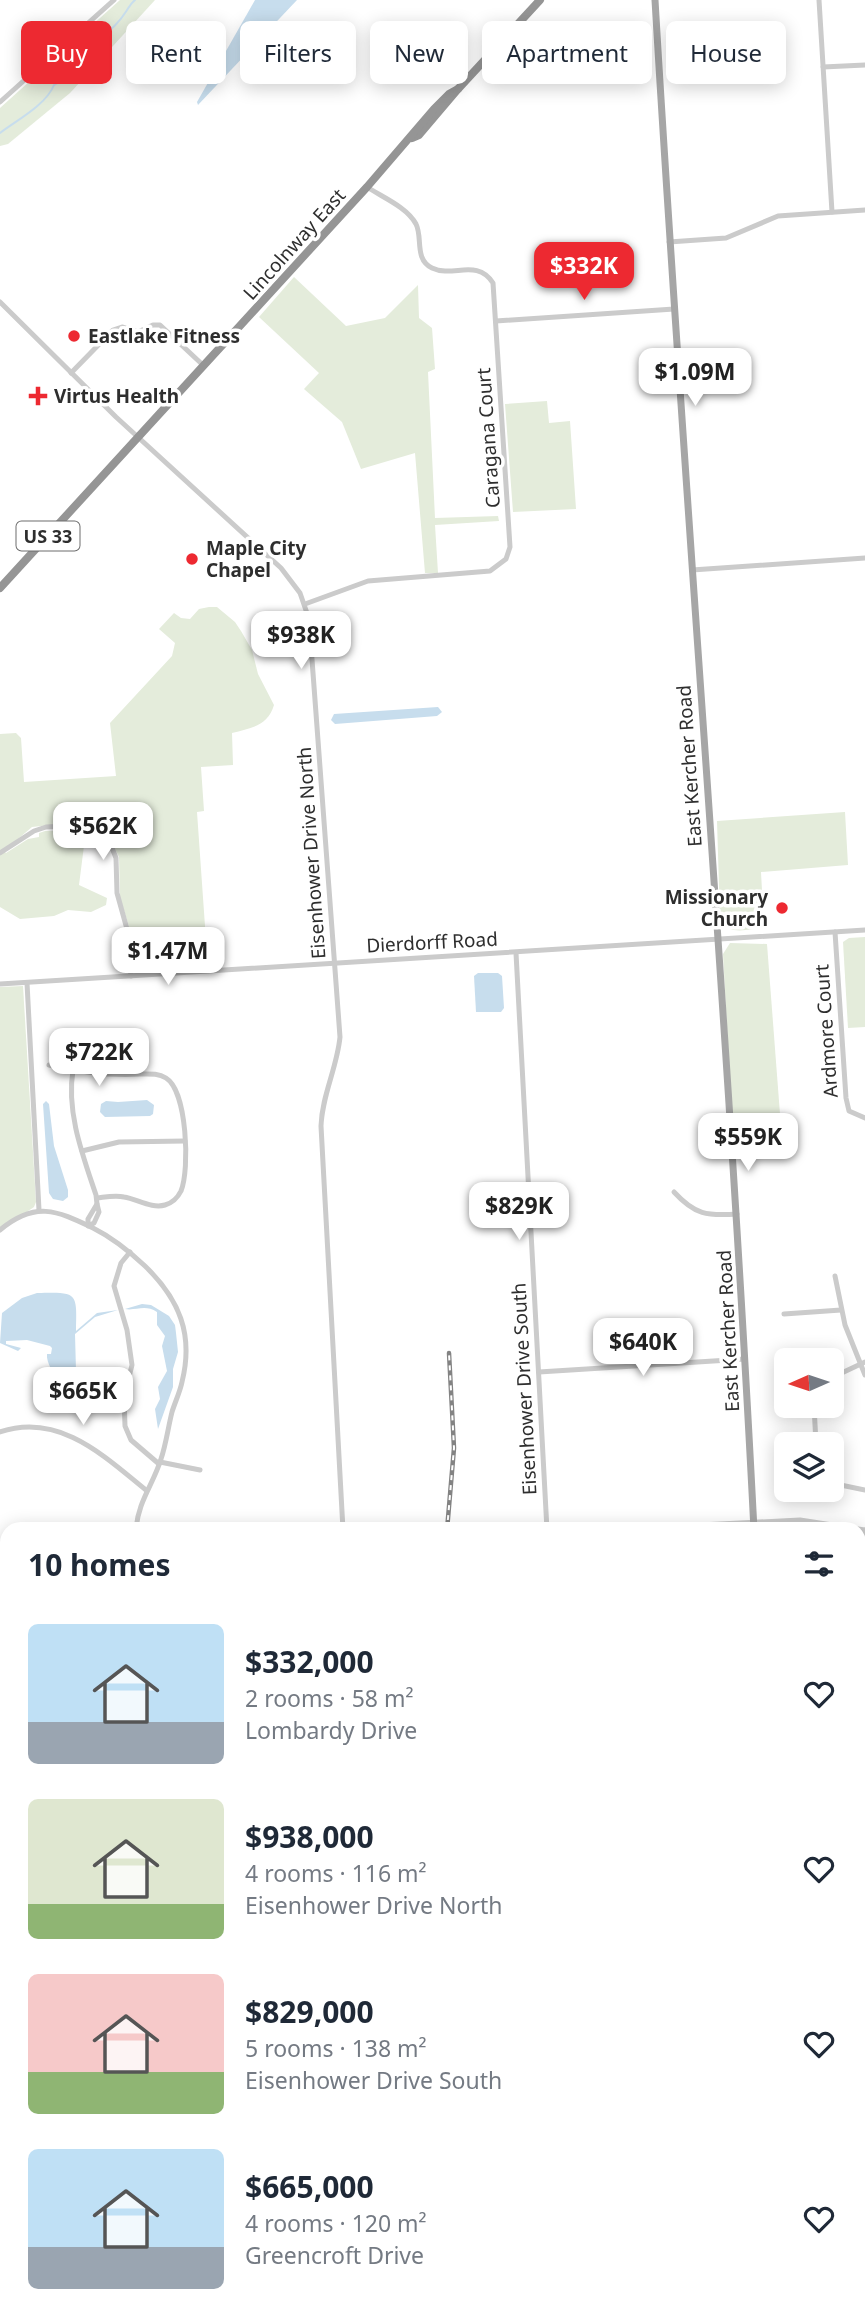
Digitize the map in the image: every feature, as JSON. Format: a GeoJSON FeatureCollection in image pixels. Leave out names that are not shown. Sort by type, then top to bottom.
{"type":"FeatureCollection","features":[{"type":"Feature","properties":{"kind":"highway","name":"Lincolnway East"},"geometry":{"type":"LineString","coordinates":[[0,588],[412,138],[419,135],[540,0]]}},
{"type":"Feature","properties":{"kind":"main road","name":"East Kercher Road"},"geometry":{"type":"LineString","coordinates":[[655,0],[716,939],[737,1214],[754,1522]]}},
{"type":"Feature","properties":{"kind":"street"},"geometry":{"type":"LineString","coordinates":[[0,102],[114,0]]}},
{"type":"Feature","properties":{"kind":"street"},"geometry":{"type":"LineString","coordinates":[[819,0],[832,212]]}},
{"type":"Feature","properties":{"kind":"street"},"geometry":{"type":"LineString","coordinates":[[823,67],[865,65]]}},
{"type":"Feature","properties":{"kind":"street","name":"Caragana Court"},"geometry":{"type":"LineString","coordinates":[[305,604],[359,582],[480,573],[496,568],[506,559],[511,539],[494,287],[488,276],[472,269],[441,271],[430,267],[421,257],[418,232],[413,219],[368,187]]}},
{"type":"Feature","properties":{"kind":"street"},"geometry":{"type":"LineString","coordinates":[[669,242],[726,237],[778,216],[865,210]]}},
{"type":"Feature","properties":{"kind":"street","name":"Eisenhower Drive North"},"geometry":{"type":"LineString","coordinates":[[0,302],[138,437],[281,568],[305,604],[312,640],[339,1049],[323,1103],[321,1126],[343,1522]]}},
{"type":"Feature","properties":{"kind":"street"},"geometry":{"type":"LineString","coordinates":[[496,321],[674,309]]}},
{"type":"Feature","properties":{"kind":"street"},"geometry":{"type":"LineString","coordinates":[[71,373],[113,330],[122,327],[138,332],[153,325],[160,325],[204,366]]}},
{"type":"Feature","properties":{"kind":"street"},"geometry":{"type":"LineString","coordinates":[[692,570],[865,558]]}},
{"type":"Feature","properties":{"kind":"street"},"geometry":{"type":"LineString","coordinates":[[0,853],[34,831],[46,827],[85,825],[109,840],[116,858],[117,893],[127,929],[131,976]]}},
{"type":"Feature","properties":{"kind":"street","name":"Dierdorff Road"},"geometry":{"type":"LineString","coordinates":[[0,984],[865,930]]}},
{"type":"Feature","properties":{"kind":"street","name":"Ardmore Court"},"geometry":{"type":"LineString","coordinates":[[835,932],[846,1098],[849,1111],[865,1118]]}},
{"type":"Feature","properties":{"kind":"street","name":"Eisenhower Drive South"},"geometry":{"type":"LineString","coordinates":[[516,953],[547,1522]]}},
{"type":"Feature","properties":{"kind":"street"},"geometry":{"type":"LineString","coordinates":[[27,983],[39,1210]]}},
{"type":"Feature","properties":{"kind":"street"},"geometry":{"type":"LineString","coordinates":[[50,1065],[107,1075],[152,1073],[167,1078],[177,1095],[185,1141],[183,1184],[180,1192],[172,1201],[156,1206],[119,1196],[97,1201]]}},
{"type":"Feature","properties":{"kind":"street"},"geometry":{"type":"LineString","coordinates":[[73,1070],[72,1106],[99,1212],[94,1223],[88,1226]]}},
{"type":"Feature","properties":{"kind":"street"},"geometry":{"type":"LineString","coordinates":[[82,1151],[123,1141],[185,1141]]}},
{"type":"Feature","properties":{"kind":"street"},"geometry":{"type":"LineString","coordinates":[[674,1192],[689,1207],[700,1213],[737,1214]]}},
{"type":"Feature","properties":{"kind":"street"},"geometry":{"type":"LineString","coordinates":[[0,1230],[18,1216],[39,1210],[58,1213],[111,1237],[131,1253],[169,1292],[181,1318],[185,1336],[184,1372],[160,1461],[138,1509],[137,1522]]}},
{"type":"Feature","properties":{"kind":"street"},"geometry":{"type":"LineString","coordinates":[[131,1253],[120,1268],[114,1286],[122,1310],[132,1365],[131,1376],[124,1392],[128,1434],[135,1443],[160,1461],[200,1470]]}},
{"type":"Feature","properties":{"kind":"street"},"geometry":{"type":"LineString","coordinates":[[835,1276],[841,1310],[865,1375]]}},
{"type":"Feature","properties":{"kind":"street"},"geometry":{"type":"LineString","coordinates":[[784,1314],[841,1310]]}},
{"type":"Feature","properties":{"kind":"street"},"geometry":{"type":"LineString","coordinates":[[539,1372],[745,1359]]}},
{"type":"Feature","properties":{"kind":"street"},"geometry":{"type":"LineString","coordinates":[[844,1372],[862,1364]]}},
{"type":"Feature","properties":{"kind":"street"},"geometry":{"type":"LineString","coordinates":[[0,1432],[22,1427],[68,1434],[93,1447],[146,1490]]}},
{"type":"Feature","properties":{"kind":"street"},"geometry":{"type":"LineString","coordinates":[[844,1486],[865,1490]]}},
{"type":"Feature","properties":{"kind":"street"},"geometry":{"type":"LineString","coordinates":[[790,1522],[821,1522]]}},
{"type":"Feature","properties":{"kind":"green space"},"geometry":{"type":"Polygon","coordinates":[[[120,0],[155,0],[136,21],[126,21],[126,32],[112,47],[112,21],[97,21],[120,0]]]}},
{"type":"Feature","properties":{"kind":"green space"},"geometry":{"type":"Polygon","coordinates":[[[27,84],[78,84],[8,144],[0,146],[0,108],[27,84]]]}},
{"type":"Feature","properties":{"kind":"green space"},"geometry":{"type":"Polygon","coordinates":[[[294,277],[346,326],[385,318],[418,285],[419,318],[432,328],[435,369],[428,372],[435,518],[498,516],[499,521],[435,525],[438,573],[425,573],[415,453],[361,469],[342,422],[304,389],[319,373],[259,317],[294,277]]]}},
{"type":"Feature","properties":{"kind":"green space"},"geometry":{"type":"Polygon","coordinates":[[[547,401],[549,423],[570,421],[576,509],[513,512],[505,404],[547,401]]]}},
{"type":"Feature","properties":{"kind":"green space"},"geometry":{"type":"Polygon","coordinates":[[[217,607],[235,622],[241,631],[252,650],[258,674],[274,705],[263,722],[232,733],[233,765],[201,767],[204,811],[197,812],[208,969],[138,973],[133,967],[130,930],[120,897],[119,857],[110,839],[100,830],[85,823],[32,827],[4,851],[6,853],[28,839],[39,837],[39,833],[45,831],[86,830],[79,885],[107,898],[106,905],[91,912],[68,910],[54,916],[20,919],[0,907],[0,734],[16,733],[21,738],[24,782],[116,776],[110,723],[172,656],[175,643],[159,629],[174,613],[181,618],[190,619],[199,609],[217,607]]]}},
{"type":"Feature","properties":{"kind":"green space"},"geometry":{"type":"Polygon","coordinates":[[[845,812],[848,865],[761,872],[764,928],[733,930],[724,925],[720,920],[717,821],[845,812]]]}},
{"type":"Feature","properties":{"kind":"green space"},"geometry":{"type":"Polygon","coordinates":[[[865,937],[865,1027],[848,1028],[843,942],[849,938],[865,937]]]}},
{"type":"Feature","properties":{"kind":"green space"},"geometry":{"type":"Polygon","coordinates":[[[730,943],[767,944],[780,1114],[732,1117],[723,954],[730,943]]]}},
{"type":"Feature","properties":{"kind":"green space"},"geometry":{"type":"Polygon","coordinates":[[[23,986],[36,1202],[34,1207],[0,1230],[0,987],[23,986]]]}},
{"type":"Feature","properties":{"kind":"water"},"geometry":{"type":"Polygon","coordinates":[[[255,0],[297,0],[277,21],[243,21],[255,0]]]}},
{"type":"Feature","properties":{"kind":"water"},"geometry":{"type":"Polygon","coordinates":[[[240,26],[240,60],[226,75],[226,51],[240,26]]]}},
{"type":"Feature","properties":{"kind":"water"},"geometry":{"type":"Polygon","coordinates":[[[207,84],[218,84],[198,105],[197,102],[207,84]]]}},
{"type":"Feature","properties":{"kind":"water"},"geometry":{"type":"Polygon","coordinates":[[[438,707],[442,712],[437,716],[335,724],[331,720],[334,714],[438,707]]]}},
{"type":"Feature","properties":{"kind":"water"},"geometry":{"type":"Polygon","coordinates":[[[478,973],[498,973],[502,976],[504,1008],[501,1012],[476,1012],[474,976],[478,973]]]}},
{"type":"Feature","properties":{"kind":"water"},"geometry":{"type":"Polygon","coordinates":[[[147,1100],[154,1105],[153,1114],[150,1116],[105,1117],[100,1112],[101,1104],[106,1101],[147,1100]]]}},
{"type":"Feature","properties":{"kind":"water"},"geometry":{"type":"Polygon","coordinates":[[[46,1101],[49,1104],[54,1146],[68,1190],[68,1197],[63,1201],[53,1199],[49,1193],[43,1104],[46,1101]]]}},
{"type":"Feature","properties":{"kind":"water"},"geometry":{"type":"Polygon","coordinates":[[[37,1293],[61,1293],[72,1297],[76,1308],[76,1331],[97,1313],[118,1310],[95,1317],[75,1334],[76,1371],[72,1381],[60,1382],[53,1372],[47,1357],[47,1354],[51,1354],[50,1346],[27,1340],[6,1341],[6,1344],[21,1348],[18,1351],[0,1343],[2,1313],[22,1298],[37,1293]]]}},
{"type":"Feature","properties":{"kind":"water"},"geometry":{"type":"Polygon","coordinates":[[[142,1304],[151,1305],[169,1316],[175,1325],[178,1352],[173,1369],[173,1387],[158,1429],[155,1409],[160,1399],[158,1387],[167,1371],[162,1346],[165,1336],[157,1325],[157,1312],[145,1308],[125,1309],[142,1304]]]}},
{"type":"Feature","properties":{"kind":"waterway"},"geometry":{"type":"LineString","coordinates":[[0,133],[45,99],[54,85],[115,25],[135,0]]}},
{"type":"Feature","properties":{"kind":"railway"},"geometry":{"type":"LineString","coordinates":[[448,1522],[454,1448],[449,1353]]}},
{"type":"Feature","properties":{"kind":"place","name":"Eastlake Fitness"},"geometry":{"type":"Point","coordinates":[74,336]}},
{"type":"Feature","properties":{"kind":"place","name":"Virtus Health"},"geometry":{"type":"Point","coordinates":[38,396]}},
{"type":"Feature","properties":{"kind":"place","name":"Maple City Chapel"},"geometry":{"type":"Point","coordinates":[192,559]}},
{"type":"Feature","properties":{"kind":"place","name":"Missionary Church"},"geometry":{"type":"Point","coordinates":[782,908]}}]}
